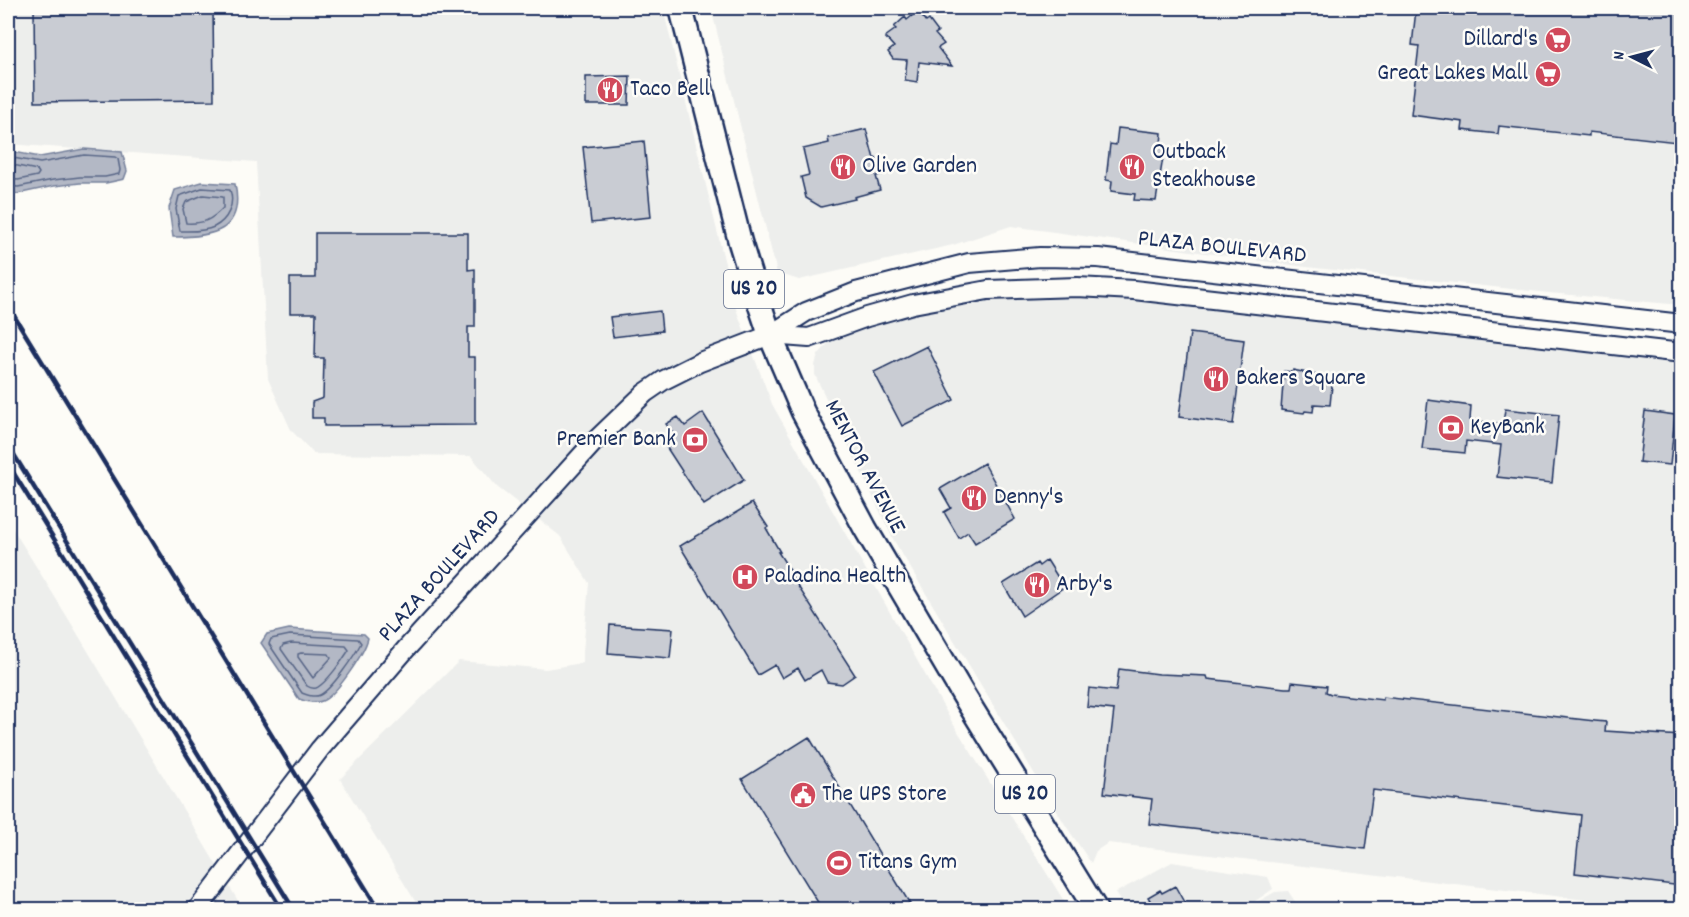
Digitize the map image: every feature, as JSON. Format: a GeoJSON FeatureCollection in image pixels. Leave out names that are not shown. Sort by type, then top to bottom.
{"type":"FeatureCollection","features":[{"type":"Feature","properties":{"kind":"main road","name":"MENTOR AVENUE"},"geometry":{"type":"LineString","coordinates":[[681,8],[740,242],[770,335],[808,422],[865,528],[964,696],[1096,909]]}},
{"type":"Feature","properties":{"kind":"street","name":"PLAZA BOULEVARD"},"geometry":{"type":"LineString","coordinates":[[197,909],[338,727],[414,640],[623,413],[645,393],[673,376],[700,362],[770,335],[806,312],[856,292],[969,263],[1040,257],[1109,259],[1682,324]]}},
{"type":"Feature","properties":{"kind":"street","name":"PLAZA BOULEVARD"},"geometry":{"type":"LineString","coordinates":[[770,335],[809,338],[905,306],[988,290],[1077,287],[1145,292],[1682,353]]}},
{"type":"Feature","properties":{"kind":"shaded area"},"geometry":{"type":"Polygon","coordinates":[[[8,8],[663,8],[736,309],[772,404],[952,722],[1069,909],[420,909],[340,779],[459,661],[546,669],[582,663],[589,583],[560,536],[497,487],[471,456],[314,454],[291,430],[268,379],[256,162],[8,144],[8,8]]]}},
{"type":"Feature","properties":{"kind":"shaded area"},"geometry":{"type":"Polygon","coordinates":[[[711,8],[1681,8],[1681,305],[1306,267],[1011,226],[953,245],[799,280],[777,273],[711,8]]]}},
{"type":"Feature","properties":{"kind":"shaded area"},"geometry":{"type":"Polygon","coordinates":[[[1043,296],[1120,298],[1681,364],[1681,909],[1656,909],[1108,843],[1096,851],[1091,863],[1066,826],[893,539],[815,375],[818,355],[831,340],[929,311],[986,301],[1043,296]]]}},
{"type":"Feature","properties":{"kind":"shaded area"},"geometry":{"type":"Polygon","coordinates":[[[8,521],[71,623],[243,909],[8,909],[8,521]]]}},
{"type":"Feature","properties":{"kind":"shaded area"},"geometry":{"type":"Polygon","coordinates":[[[1172,862],[1268,877],[1273,889],[1242,910],[1125,909],[1115,893],[1172,862]]]}},
{"type":"Feature","properties":{"kind":"shaded area"},"geometry":{"type":"Polygon","coordinates":[[[1288,891],[1300,909],[1245,909],[1275,892],[1288,891]]]}},
{"type":"Feature","properties":{"kind":"water"},"geometry":{"type":"Polygon","coordinates":[[[84,149],[122,152],[127,171],[124,179],[106,183],[54,186],[17,194],[8,191],[8,151],[40,157],[84,149]]]}},
{"type":"Feature","properties":{"kind":"water"},"geometry":{"type":"Polygon","coordinates":[[[202,182],[235,184],[237,200],[235,213],[230,222],[212,233],[173,237],[169,208],[175,190],[202,182]]]}},
{"type":"Feature","properties":{"kind":"water"},"geometry":{"type":"Polygon","coordinates":[[[289,629],[364,634],[368,638],[356,663],[335,691],[322,701],[310,702],[299,699],[261,643],[267,634],[289,629]]]}},
{"type":"Feature","properties":{"kind":"building"},"geometry":{"type":"Polygon","coordinates":[[[34,8],[213,8],[214,100],[35,102],[34,8]]]}},
{"type":"Feature","properties":{"kind":"building","name":"Great Lakes Mall"},"geometry":{"type":"Polygon","coordinates":[[[1423,8],[1682,8],[1682,100],[1677,142],[1589,132],[1589,136],[1499,126],[1498,134],[1462,130],[1463,122],[1411,115],[1419,46],[1412,45],[1416,10],[1423,10],[1423,8]]]}},
{"type":"Feature","properties":{"kind":"building"},"geometry":{"type":"Polygon","coordinates":[[[918,11],[938,32],[935,34],[944,44],[938,48],[952,66],[919,62],[917,82],[905,80],[907,60],[893,59],[888,52],[894,47],[885,37],[896,29],[894,27],[905,17],[907,20],[918,11]]]}},
{"type":"Feature","properties":{"kind":"building"},"geometry":{"type":"Polygon","coordinates":[[[630,76],[629,105],[586,105],[586,77],[630,76]]]}},
{"type":"Feature","properties":{"kind":"building","name":"Outback Steakhouse"},"geometry":{"type":"Polygon","coordinates":[[[1118,128],[1162,133],[1161,144],[1165,145],[1156,201],[1134,200],[1135,194],[1111,191],[1112,181],[1106,180],[1110,144],[1116,145],[1118,128]]]}},
{"type":"Feature","properties":{"kind":"building","name":"Olive Garden"},"geometry":{"type":"Polygon","coordinates":[[[866,129],[881,175],[876,176],[880,190],[821,207],[806,198],[801,177],[809,175],[803,149],[829,143],[828,138],[866,129]]]}},
{"type":"Feature","properties":{"kind":"building"},"geometry":{"type":"Polygon","coordinates":[[[644,141],[651,217],[591,223],[583,147],[644,141]]]}},
{"type":"Feature","properties":{"kind":"building"},"geometry":{"type":"Polygon","coordinates":[[[315,233],[468,233],[468,270],[475,269],[475,327],[468,327],[468,357],[475,357],[475,425],[324,426],[324,418],[312,418],[312,402],[323,398],[324,358],[315,358],[316,313],[290,313],[290,278],[315,278],[315,233]]]}},
{"type":"Feature","properties":{"kind":"building"},"geometry":{"type":"Polygon","coordinates":[[[660,311],[662,331],[613,337],[610,317],[660,311]]]}},
{"type":"Feature","properties":{"kind":"building"},"geometry":{"type":"Polygon","coordinates":[[[1190,333],[1244,340],[1233,424],[1179,417],[1190,333]]]}},
{"type":"Feature","properties":{"kind":"building"},"geometry":{"type":"Polygon","coordinates":[[[927,346],[954,400],[902,426],[874,372],[927,346]]]}},
{"type":"Feature","properties":{"kind":"building"},"geometry":{"type":"Polygon","coordinates":[[[1293,370],[1317,375],[1316,383],[1332,385],[1330,405],[1314,404],[1313,412],[1305,411],[1304,413],[1281,410],[1284,371],[1293,372],[1293,370]]]}},
{"type":"Feature","properties":{"kind":"building"},"geometry":{"type":"Polygon","coordinates":[[[1428,400],[1471,406],[1470,420],[1503,424],[1505,409],[1559,415],[1552,483],[1497,477],[1501,445],[1466,441],[1465,453],[1422,449],[1428,400]]]}},
{"type":"Feature","properties":{"kind":"building"},"geometry":{"type":"Polygon","coordinates":[[[1645,411],[1675,415],[1670,465],[1639,462],[1645,411]]]}},
{"type":"Feature","properties":{"kind":"building"},"geometry":{"type":"Polygon","coordinates":[[[703,413],[744,480],[704,505],[665,445],[667,444],[663,437],[672,432],[666,424],[678,417],[685,426],[703,413]]]}},
{"type":"Feature","properties":{"kind":"building","name":"Denny's"},"geometry":{"type":"Polygon","coordinates":[[[984,463],[1015,519],[975,543],[968,532],[959,538],[944,512],[951,508],[940,489],[984,463]]]}},
{"type":"Feature","properties":{"kind":"building"},"geometry":{"type":"Polygon","coordinates":[[[752,503],[768,527],[766,528],[793,575],[792,577],[855,675],[842,684],[827,682],[821,670],[805,680],[798,668],[782,678],[775,665],[758,675],[680,546],[752,503]]]}},
{"type":"Feature","properties":{"kind":"building"},"geometry":{"type":"Polygon","coordinates":[[[1047,560],[1064,587],[1022,616],[1003,584],[1037,563],[1039,566],[1047,560]]]}},
{"type":"Feature","properties":{"kind":"building"},"geometry":{"type":"Polygon","coordinates":[[[610,625],[673,629],[670,658],[608,653],[610,625]]]}},
{"type":"Feature","properties":{"kind":"building"},"geometry":{"type":"Polygon","coordinates":[[[1119,669],[1159,674],[1207,676],[1208,679],[1285,688],[1291,688],[1292,682],[1327,686],[1326,692],[1331,694],[1383,700],[1383,697],[1606,722],[1605,731],[1682,736],[1682,886],[1575,873],[1581,815],[1373,790],[1365,849],[1149,824],[1152,799],[1104,793],[1114,710],[1087,707],[1089,688],[1116,691],[1119,669]]]}},
{"type":"Feature","properties":{"kind":"building"},"geometry":{"type":"Polygon","coordinates":[[[809,737],[913,909],[822,909],[742,779],[809,737]]]}},
{"type":"Feature","properties":{"kind":"building"},"geometry":{"type":"Polygon","coordinates":[[[1175,886],[1185,904],[1176,909],[1136,909],[1150,900],[1148,897],[1160,890],[1162,893],[1175,886]]]}},
{"type":"Feature","properties":{"kind":"railway"},"geometry":{"type":"LineString","coordinates":[[8,306],[379,910]]}},
{"type":"Feature","properties":{"kind":"railway"},"geometry":{"type":"LineString","coordinates":[[8,445],[294,910]]}},
{"type":"Feature","properties":{"kind":"railway"},"geometry":{"type":"LineString","coordinates":[[8,464],[282,910]]}},
{"type":"Feature","properties":{"kind":"place","name":"Dillard's"},"geometry":{"type":"Point","coordinates":[1558,40]}},
{"type":"Feature","properties":{"kind":"place","name":"Great Lakes Mall"},"geometry":{"type":"Point","coordinates":[1548,74]}},
{"type":"Feature","properties":{"kind":"place","name":"Taco Bell"},"geometry":{"type":"Point","coordinates":[610,90]}},
{"type":"Feature","properties":{"kind":"place","name":"Olive Garden"},"geometry":{"type":"Point","coordinates":[843,167]}},
{"type":"Feature","properties":{"kind":"place","name":"Outback Steakhouse"},"geometry":{"type":"Point","coordinates":[1132,167]}},
{"type":"Feature","properties":{"kind":"place","name":"Bakers Square"},"geometry":{"type":"Point","coordinates":[1216,379]}},
{"type":"Feature","properties":{"kind":"place","name":"KeyBank"},"geometry":{"type":"Point","coordinates":[1451,428]}},
{"type":"Feature","properties":{"kind":"place","name":"Premier Bank"},"geometry":{"type":"Point","coordinates":[695,440]}},
{"type":"Feature","properties":{"kind":"place","name":"Denny's"},"geometry":{"type":"Point","coordinates":[974,498]}},
{"type":"Feature","properties":{"kind":"place","name":"Paladina Health"},"geometry":{"type":"Point","coordinates":[745,577]}},
{"type":"Feature","properties":{"kind":"place","name":"Arby's"},"geometry":{"type":"Point","coordinates":[1037,585]}},
{"type":"Feature","properties":{"kind":"place","name":"The UPS Store"},"geometry":{"type":"Point","coordinates":[803,795]}},
{"type":"Feature","properties":{"kind":"place","name":"Titans Gym"},"geometry":{"type":"Point","coordinates":[839,863]}}]}
